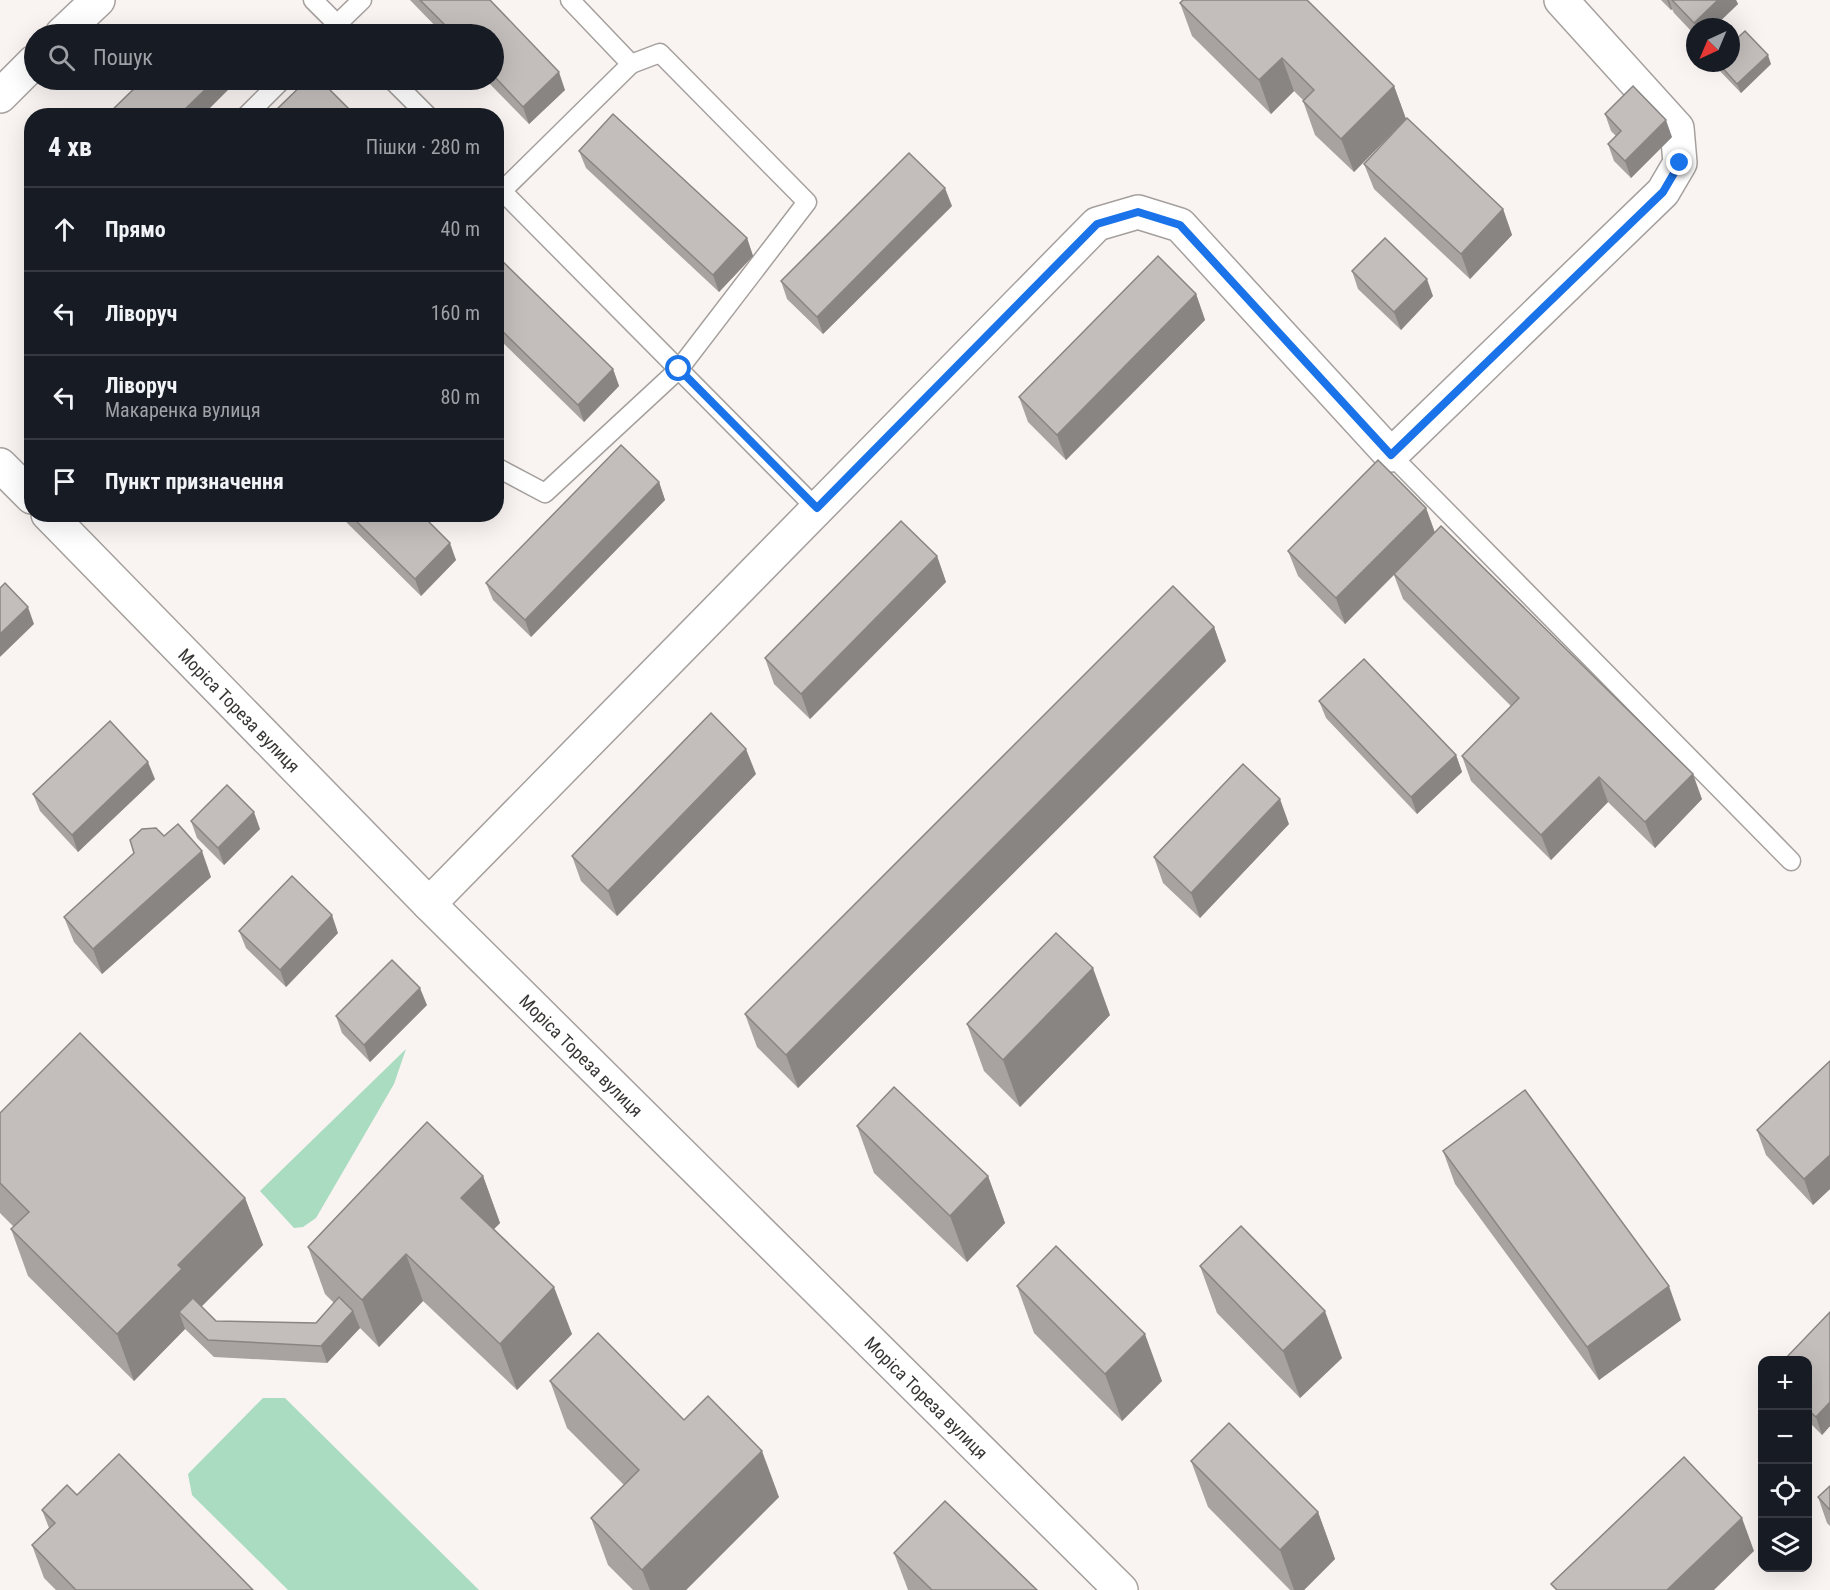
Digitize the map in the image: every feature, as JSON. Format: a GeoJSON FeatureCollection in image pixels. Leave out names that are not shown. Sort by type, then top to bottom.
{"type":"FeatureCollection","features":[{"type":"Feature","properties":{"kind":"street"},"geometry":{"type":"LineString","coordinates":[[73,24],[98,0]]}},
{"type":"Feature","properties":{"kind":"street"},"geometry":{"type":"LineString","coordinates":[[429,904],[1097,224],[1138,212],[1180,225],[1391,455],[1663,192],[1680,163],[1677,128],[1561,0]]}},
{"type":"Feature","properties":{"kind":"street"},"geometry":{"type":"LineString","coordinates":[[0,96],[24,72]]}},
{"type":"Feature","properties":{"kind":"street"},"geometry":{"type":"LineString","coordinates":[[0,465],[24,489]]}},
{"type":"Feature","properties":{"kind":"street","name":"Моріса Тореза вулиця"},"geometry":{"type":"LineString","coordinates":[[56,522],[429,904],[1121,1590]]}},
{"type":"Feature","properties":{"kind":"lane"},"geometry":{"type":"LineString","coordinates":[[313,0],[332,24]]}},
{"type":"Feature","properties":{"kind":"lane"},"geometry":{"type":"LineString","coordinates":[[343,24],[362,0]]}},
{"type":"Feature","properties":{"kind":"lane"},"geometry":{"type":"LineString","coordinates":[[570,0],[631,64]]}},
{"type":"Feature","properties":{"kind":"lane"},"geometry":{"type":"LineString","coordinates":[[504,186],[631,64],[660,52],[807,202],[679,369],[545,493],[504,471]]}},
{"type":"Feature","properties":{"kind":"lane"},"geometry":{"type":"LineString","coordinates":[[254,108],[272,90]]}},
{"type":"Feature","properties":{"kind":"lane"},"geometry":{"type":"LineString","coordinates":[[402,90],[420,108]]}},
{"type":"Feature","properties":{"kind":"lane"},"geometry":{"type":"LineString","coordinates":[[504,196],[817,508]]}},
{"type":"Feature","properties":{"kind":"lane"},"geometry":{"type":"LineString","coordinates":[[1391,455],[1791,861]]}},
{"type":"Feature","properties":{"kind":"green space"},"geometry":{"type":"Polygon","coordinates":[[[406,1049],[394,1084],[316,1218],[303,1227],[294,1228],[260,1191],[406,1049]]]}},
{"type":"Feature","properties":{"kind":"green space"},"geometry":{"type":"Polygon","coordinates":[[[263,1398],[285,1398],[479,1590],[288,1590],[192,1495],[188,1474],[263,1398]]]}},
{"type":"Feature","properties":{"kind":"building"},"geometry":{"type":"Polygon","coordinates":[[[420,0],[490,0],[559,72],[523,107],[504,87],[504,24],[444,24],[420,0]]]}},
{"type":"Feature","properties":{"kind":"building"},"geometry":{"type":"Polygon","coordinates":[[[1183,0],[1307,0],[1394,86],[1341,139],[1303,101],[1314,90],[1282,58],[1259,80],[1180,3],[1183,0]]]}},
{"type":"Feature","properties":{"kind":"building"},"geometry":{"type":"Polygon","coordinates":[[[1672,0],[1718,0],[1699,18],[1689,18],[1672,0]]]}},
{"type":"Feature","properties":{"kind":"building"},"geometry":{"type":"Polygon","coordinates":[[[1745,31],[1768,55],[1737,84],[1726,72],[1740,72],[1740,36],[1745,31]]]}},
{"type":"Feature","properties":{"kind":"building"},"geometry":{"type":"Polygon","coordinates":[[[1633,86],[1666,120],[1625,161],[1608,144],[1621,131],[1605,114],[1633,86]]]}},
{"type":"Feature","properties":{"kind":"building"},"geometry":{"type":"Polygon","coordinates":[[[133,90],[205,90],[186,108],[114,108],[133,90]]]}},
{"type":"Feature","properties":{"kind":"building"},"geometry":{"type":"Polygon","coordinates":[[[297,90],[330,90],[348,108],[278,108],[297,90]]]}},
{"type":"Feature","properties":{"kind":"building"},"geometry":{"type":"Polygon","coordinates":[[[613,114],[747,238],[713,275],[579,151],[613,114]]]}},
{"type":"Feature","properties":{"kind":"building"},"geometry":{"type":"Polygon","coordinates":[[[1407,118],[1503,209],[1461,254],[1364,164],[1407,118]]]}},
{"type":"Feature","properties":{"kind":"building"},"geometry":{"type":"Polygon","coordinates":[[[909,153],[945,188],[817,317],[781,281],[909,153]]]}},
{"type":"Feature","properties":{"kind":"building"},"geometry":{"type":"Polygon","coordinates":[[[1385,238],[1427,279],[1394,312],[1352,271],[1385,238]]]}},
{"type":"Feature","properties":{"kind":"building"},"geometry":{"type":"Polygon","coordinates":[[[1158,256],[1196,294],[1057,435],[1019,397],[1158,256]]]}},
{"type":"Feature","properties":{"kind":"building"},"geometry":{"type":"Polygon","coordinates":[[[504,263],[613,369],[578,405],[504,333],[504,263]]]}},
{"type":"Feature","properties":{"kind":"building"},"geometry":{"type":"Polygon","coordinates":[[[621,445],[659,482],[525,620],[486,583],[621,445]]]}},
{"type":"Feature","properties":{"kind":"building"},"geometry":{"type":"Polygon","coordinates":[[[1378,460],[1426,508],[1336,598],[1288,551],[1378,460]]]}},
{"type":"Feature","properties":{"kind":"building"},"geometry":{"type":"Polygon","coordinates":[[[901,521],[937,556],[801,694],[765,658],[901,521]]]}},
{"type":"Feature","properties":{"kind":"building"},"geometry":{"type":"Polygon","coordinates":[[[357,522],[429,522],[450,543],[415,579],[357,522]]]}},
{"type":"Feature","properties":{"kind":"building"},"geometry":{"type":"Polygon","coordinates":[[[1441,526],[1693,774],[1645,822],[1599,777],[1541,835],[1462,756],[1519,698],[1394,574],[1441,526]]]}},
{"type":"Feature","properties":{"kind":"building"},"geometry":{"type":"Polygon","coordinates":[[[5,583],[28,607],[0,634],[0,588],[5,583]]]}},
{"type":"Feature","properties":{"kind":"building"},"geometry":{"type":"Polygon","coordinates":[[[1173,586],[1214,627],[786,1055],[745,1014],[1173,586]]]}},
{"type":"Feature","properties":{"kind":"building"},"geometry":{"type":"Polygon","coordinates":[[[1364,659],[1456,755],[1411,797],[1319,701],[1364,659]]]}},
{"type":"Feature","properties":{"kind":"building"},"geometry":{"type":"Polygon","coordinates":[[[711,713],[746,749],[608,891],[572,856],[711,713]]]}},
{"type":"Feature","properties":{"kind":"building"},"geometry":{"type":"Polygon","coordinates":[[[110,721],[148,762],[72,835],[33,794],[110,721]]]}},
{"type":"Feature","properties":{"kind":"building"},"geometry":{"type":"Polygon","coordinates":[[[1243,764],[1280,799],[1191,893],[1154,857],[1243,764]]]}},
{"type":"Feature","properties":{"kind":"building"},"geometry":{"type":"Polygon","coordinates":[[[227,785],[254,812],[218,848],[191,821],[227,785]]]}},
{"type":"Feature","properties":{"kind":"building"},"geometry":{"type":"Polygon","coordinates":[[[178,824],[202,851],[93,949],[64,917],[134,853],[130,840],[142,829],[156,828],[164,836],[178,824]]]}},
{"type":"Feature","properties":{"kind":"building"},"geometry":{"type":"Polygon","coordinates":[[[292,876],[332,915],[280,970],[239,931],[292,876]]]}},
{"type":"Feature","properties":{"kind":"building"},"geometry":{"type":"Polygon","coordinates":[[[1056,933],[1093,968],[1003,1060],[967,1024],[1056,933]]]}},
{"type":"Feature","properties":{"kind":"building"},"geometry":{"type":"Polygon","coordinates":[[[392,960],[420,988],[364,1045],[336,1016],[392,960]]]}},
{"type":"Feature","properties":{"kind":"building"},"geometry":{"type":"Polygon","coordinates":[[[80,1033],[245,1198],[178,1265],[182,1269],[117,1334],[11,1229],[29,1212],[0,1183],[0,1113],[80,1033]]]}},
{"type":"Feature","properties":{"kind":"building"},"geometry":{"type":"Polygon","coordinates":[[[1830,1061],[1830,1155],[1804,1179],[1757,1130],[1830,1061]]]}},
{"type":"Feature","properties":{"kind":"building"},"geometry":{"type":"Polygon","coordinates":[[[894,1087],[988,1176],[950,1216],[857,1126],[894,1087]]]}},
{"type":"Feature","properties":{"kind":"building"},"geometry":{"type":"Polygon","coordinates":[[[1525,1090],[1669,1286],[1587,1347],[1443,1151],[1525,1090]]]}},
{"type":"Feature","properties":{"kind":"building"},"geometry":{"type":"Polygon","coordinates":[[[427,1122],[483,1176],[461,1198],[554,1287],[500,1344],[406,1254],[362,1300],[308,1247],[427,1122]]]}},
{"type":"Feature","properties":{"kind":"building"},"geometry":{"type":"Polygon","coordinates":[[[1241,1226],[1325,1311],[1283,1351],[1200,1266],[1241,1226]]]}},
{"type":"Feature","properties":{"kind":"building"},"geometry":{"type":"Polygon","coordinates":[[[1056,1246],[1145,1334],[1105,1374],[1017,1286],[1056,1246]]]}},
{"type":"Feature","properties":{"kind":"building"},"geometry":{"type":"Polygon","coordinates":[[[339,1297],[353,1311],[321,1346],[208,1340],[179,1312],[193,1298],[216,1321],[316,1323],[339,1297]]]}},
{"type":"Feature","properties":{"kind":"building"},"geometry":{"type":"Polygon","coordinates":[[[1830,1312],[1830,1402],[1816,1417],[1812,1414],[1812,1356],[1788,1356],[1830,1312]]]}},
{"type":"Feature","properties":{"kind":"building"},"geometry":{"type":"Polygon","coordinates":[[[598,1333],[684,1420],[708,1396],[762,1451],[642,1570],[591,1518],[639,1470],[550,1381],[598,1333]]]}},
{"type":"Feature","properties":{"kind":"building"},"geometry":{"type":"Polygon","coordinates":[[[1229,1423],[1318,1512],[1280,1550],[1191,1461],[1229,1423]]]}},
{"type":"Feature","properties":{"kind":"building"},"geometry":{"type":"Polygon","coordinates":[[[119,1454],[253,1590],[76,1590],[32,1545],[55,1523],[42,1510],[67,1485],[77,1495],[119,1454]]]}},
{"type":"Feature","properties":{"kind":"building"},"geometry":{"type":"Polygon","coordinates":[[[1684,1457],[1742,1518],[1667,1590],[1557,1590],[1551,1584],[1684,1457]]]}},
{"type":"Feature","properties":{"kind":"building"},"geometry":{"type":"Polygon","coordinates":[[[1830,1486],[1830,1510],[1818,1497],[1830,1486]]]}},
{"type":"Feature","properties":{"kind":"building"},"geometry":{"type":"Polygon","coordinates":[[[945,1501],[1037,1590],[932,1590],[894,1553],[945,1501]]]}},
{"type":"Feature","properties":{"kind":"route"},"geometry":{"type":"LineString","coordinates":[[679,369],[817,508],[1097,224],[1138,212],[1180,225],[1391,455],[1663,192],[1680,163]]}}]}
